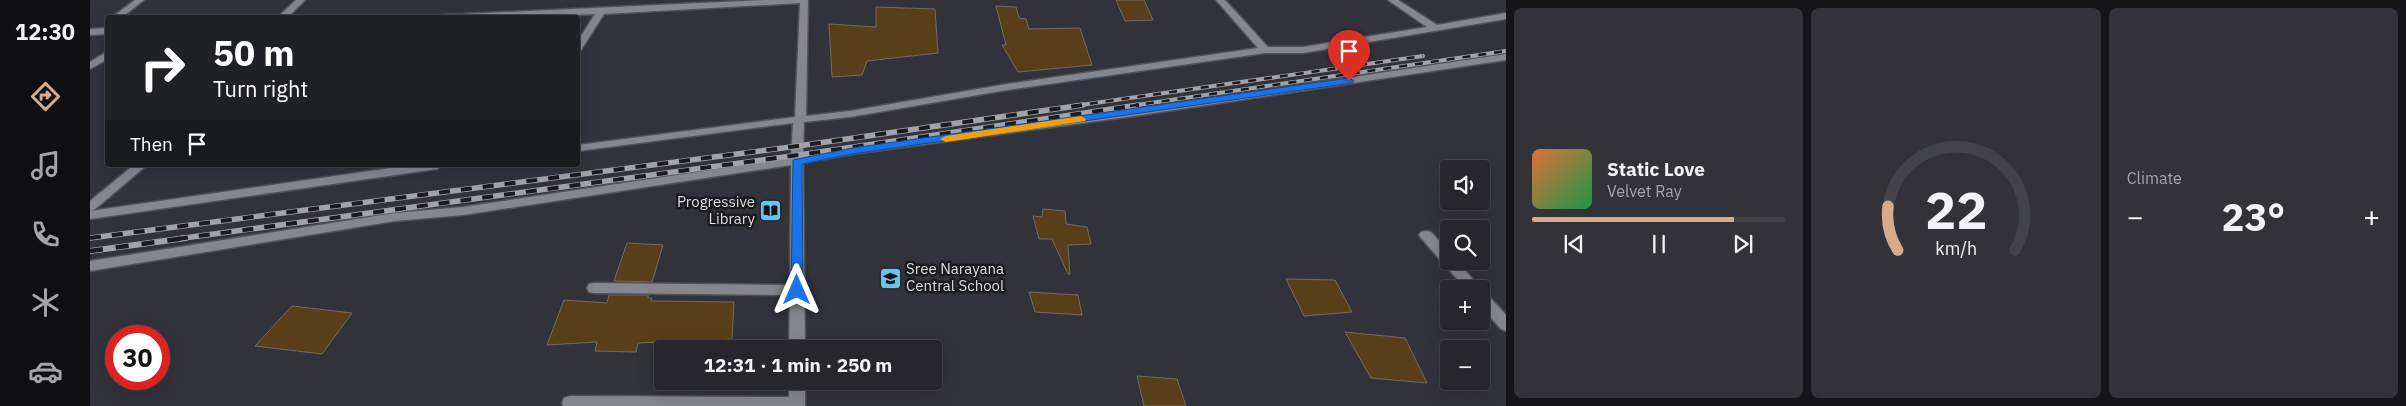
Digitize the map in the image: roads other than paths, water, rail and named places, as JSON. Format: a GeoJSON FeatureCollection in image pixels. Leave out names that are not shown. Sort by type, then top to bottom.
{"type":"FeatureCollection","features":[{"type":"Feature","properties":{"kind":"street"},"geometry":{"type":"LineString","coordinates":[[119,15],[140,0]]}},
{"type":"Feature","properties":{"kind":"street"},"geometry":{"type":"LineString","coordinates":[[284,15],[301,0]]}},
{"type":"Feature","properties":{"kind":"street"},"geometry":{"type":"LineString","coordinates":[[511,15],[602,11],[675,4],[804,0],[801,114],[797,162],[797,340]]}},
{"type":"Feature","properties":{"kind":"street"},"geometry":{"type":"LineString","coordinates":[[1220,0],[1265,50]]}},
{"type":"Feature","properties":{"kind":"street"},"geometry":{"type":"LineString","coordinates":[[1392,0],[1434,27]]}},
{"type":"Feature","properties":{"kind":"street"},"geometry":{"type":"LineString","coordinates":[[580,45],[602,11]]}},
{"type":"Feature","properties":{"kind":"street"},"geometry":{"type":"LineString","coordinates":[[580,148],[766,122],[799,121],[919,104],[1007,87],[1265,50],[1303,50],[1506,16]]}},
{"type":"Feature","properties":{"kind":"street"},"geometry":{"type":"LineString","coordinates":[[92,32],[105,24]]}},
{"type":"Feature","properties":{"kind":"street"},"geometry":{"type":"LineString","coordinates":[[92,32],[105,31]]}},
{"type":"Feature","properties":{"kind":"street"},"geometry":{"type":"LineString","coordinates":[[90,66],[105,56]]}},
{"type":"Feature","properties":{"kind":"street"},"geometry":{"type":"LineString","coordinates":[[90,266],[386,219],[463,211],[797,162],[852,151],[1144,111],[1506,57]]}},
{"type":"Feature","properties":{"kind":"street"},"geometry":{"type":"LineString","coordinates":[[90,207],[139,167]]}},
{"type":"Feature","properties":{"kind":"street"},"geometry":{"type":"LineString","coordinates":[[90,215],[423,167]]}},
{"type":"Feature","properties":{"kind":"street"},"geometry":{"type":"LineString","coordinates":[[1426,235],[1440,251]]}},
{"type":"Feature","properties":{"kind":"street"},"geometry":{"type":"LineString","coordinates":[[1457,270],[1466,280]]}},
{"type":"Feature","properties":{"kind":"street"},"geometry":{"type":"LineString","coordinates":[[594,288],[797,290]]}},
{"type":"Feature","properties":{"kind":"street"},"geometry":{"type":"LineString","coordinates":[[1490,308],[1506,325]]}},
{"type":"Feature","properties":{"kind":"street"},"geometry":{"type":"LineString","coordinates":[[570,403],[797,405],[797,390]]}},
{"type":"Feature","properties":{"kind":"railway"},"geometry":{"type":"LineString","coordinates":[[1130,106],[1506,51]]}},
{"type":"Feature","properties":{"kind":"railway"},"geometry":{"type":"LineString","coordinates":[[1074,106],[1423,56]]}},
{"type":"Feature","properties":{"kind":"railway"},"geometry":{"type":"LineString","coordinates":[[90,238],[798,146],[1083,105]]}},
{"type":"Feature","properties":{"kind":"railway"},"geometry":{"type":"LineString","coordinates":[[177,239],[799,155],[1139,105]]}},
{"type":"Feature","properties":{"kind":"railway"},"geometry":{"type":"LineString","coordinates":[[90,251],[186,238]]}},
{"type":"Feature","properties":{"kind":"place","name":"Progressive Library"},"geometry":{"type":"Point","coordinates":[771,211]}},
{"type":"Feature","properties":{"kind":"place","name":"Sree Narayana Central School"},"geometry":{"type":"Point","coordinates":[890,278]}}]}
